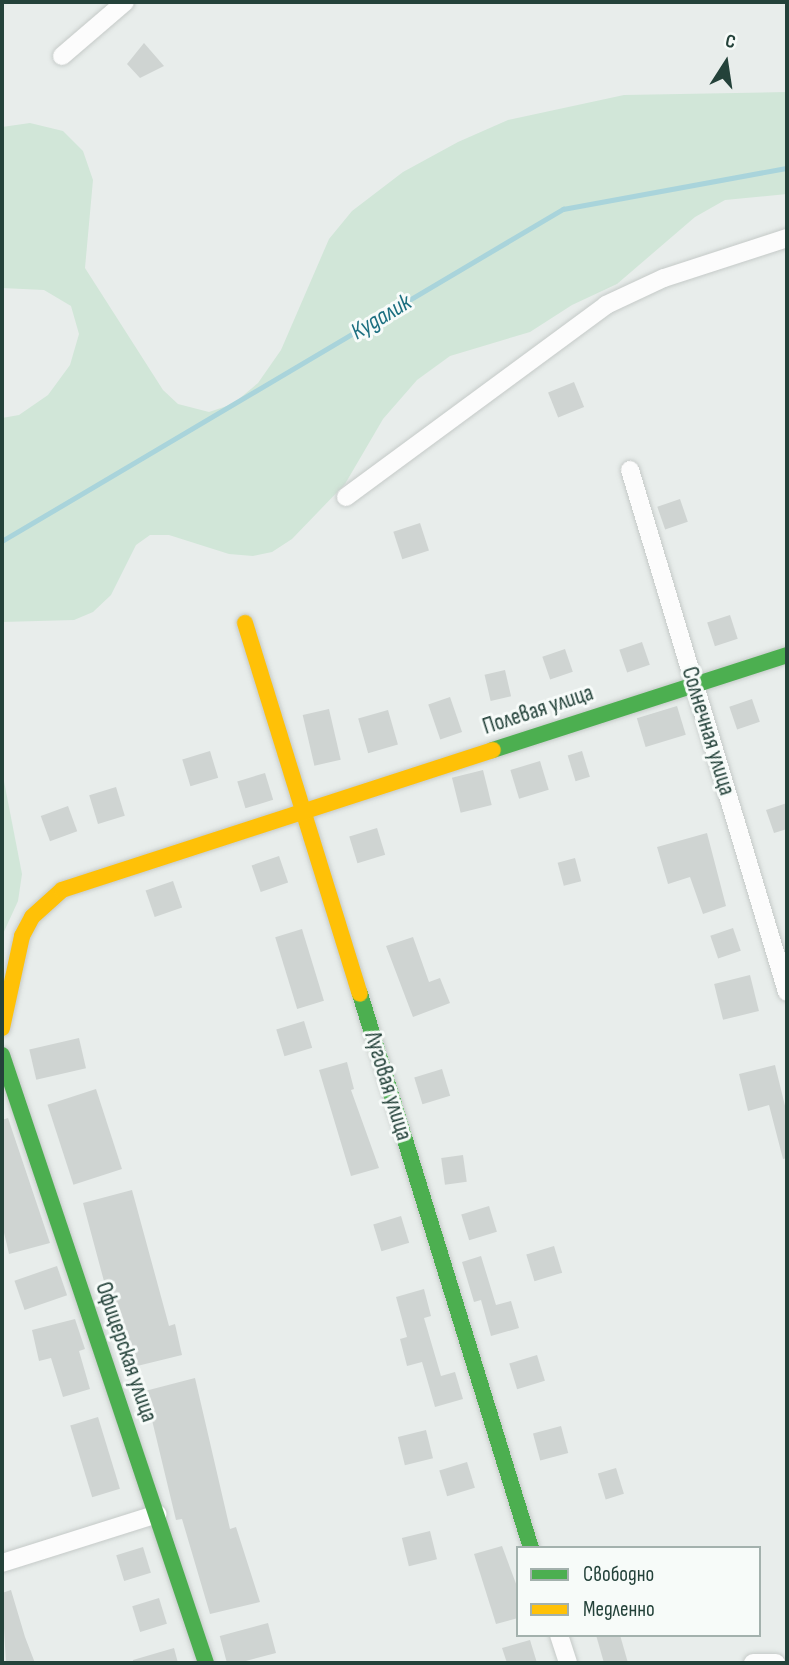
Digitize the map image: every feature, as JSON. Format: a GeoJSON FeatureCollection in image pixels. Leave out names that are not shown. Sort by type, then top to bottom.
{"type":"FeatureCollection","features":[{"type":"Feature","properties":{"kind":"street"},"geometry":{"type":"LineString","coordinates":[[62,56],[125,2]]}},
{"type":"Feature","properties":{"kind":"street"},"geometry":{"type":"LineString","coordinates":[[346,497],[606,305],[664,278],[787,240]]}},
{"type":"Feature","properties":{"kind":"street","name":"Солнечная улица"},"geometry":{"type":"LineString","coordinates":[[630,470],[787,992]]}},
{"type":"Feature","properties":{"kind":"street","name":"Луговая улица"},"geometry":{"type":"LineString","coordinates":[[245,623],[530,1546]]}},
{"type":"Feature","properties":{"kind":"street","name":"Полевая улица"},"geometry":{"type":"LineString","coordinates":[[302,808],[787,655]]}},
{"type":"Feature","properties":{"kind":"street"},"geometry":{"type":"LineString","coordinates":[[2,1028],[22,936],[32,918],[62,890],[302,808]]}},
{"type":"Feature","properties":{"kind":"street","name":"Офицерская улица"},"geometry":{"type":"LineString","coordinates":[[2,1055],[206,1663]]}},
{"type":"Feature","properties":{"kind":"street"},"geometry":{"type":"LineString","coordinates":[[2,1563],[157,1514]]}},
{"type":"Feature","properties":{"kind":"street"},"geometry":{"type":"LineString","coordinates":[[560,1637],[568,1663]]}},
{"type":"Feature","properties":{"kind":"street"},"geometry":{"type":"LineString","coordinates":[[753,1663],[776,1663]]}},
{"type":"Feature","properties":{"kind":"green space"},"geometry":{"type":"Polygon","coordinates":[[[787,92],[787,194],[725,200],[695,217],[617,284],[572,305],[530,332],[450,356],[417,380],[383,419],[345,484],[292,539],[272,552],[253,556],[229,554],[169,535],[150,535],[136,545],[111,595],[93,612],[74,620],[2,622],[2,418],[19,415],[48,395],[70,365],[79,334],[71,306],[44,290],[2,288],[2,127],[30,123],[63,131],[83,151],[93,180],[85,268],[163,390],[178,404],[209,412],[233,404],[258,383],[281,350],[329,239],[352,211],[403,172],[458,142],[508,120],[624,95],[787,92]]]}},
{"type":"Feature","properties":{"kind":"green space"},"geometry":{"type":"Polygon","coordinates":[[[2,771],[22,874],[18,901],[2,936],[2,771]]]}},
{"type":"Feature","properties":{"kind":"building"},"geometry":{"type":"Polygon","coordinates":[[[144,43],[164,66],[140,78],[127,64],[144,43]]]}},
{"type":"Feature","properties":{"kind":"building"},"geometry":{"type":"Polygon","coordinates":[[[574,382],[584,407],[558,418],[548,392],[574,382]]]}},
{"type":"Feature","properties":{"kind":"building"},"geometry":{"type":"Polygon","coordinates":[[[680,499],[688,522],[665,530],[657,507],[680,499]]]}},
{"type":"Feature","properties":{"kind":"building"},"geometry":{"type":"Polygon","coordinates":[[[420,523],[429,551],[402,559],[393,532],[420,523]]]}},
{"type":"Feature","properties":{"kind":"building"},"geometry":{"type":"Polygon","coordinates":[[[730,615],[738,639],[715,646],[707,622],[730,615]]]}},
{"type":"Feature","properties":{"kind":"building"},"geometry":{"type":"Polygon","coordinates":[[[642,642],[650,665],[627,673],[619,650],[642,642]]]}},
{"type":"Feature","properties":{"kind":"building"},"geometry":{"type":"Polygon","coordinates":[[[565,649],[573,672],[550,680],[542,657],[565,649]]]}},
{"type":"Feature","properties":{"kind":"building"},"geometry":{"type":"Polygon","coordinates":[[[505,670],[511,696],[491,701],[485,675],[505,670]]]}},
{"type":"Feature","properties":{"kind":"building"},"geometry":{"type":"Polygon","coordinates":[[[450,697],[462,732],[440,739],[428,704],[450,697]]]}},
{"type":"Feature","properties":{"kind":"building"},"geometry":{"type":"Polygon","coordinates":[[[752,699],[760,722],[737,730],[729,707],[752,699]]]}},
{"type":"Feature","properties":{"kind":"building"},"geometry":{"type":"Polygon","coordinates":[[[677,706],[686,735],[646,747],[637,718],[677,706]]]}},
{"type":"Feature","properties":{"kind":"building"},"geometry":{"type":"Polygon","coordinates":[[[329,709],[341,760],[314,766],[303,715],[329,709]]]}},
{"type":"Feature","properties":{"kind":"building"},"geometry":{"type":"Polygon","coordinates":[[[388,710],[398,745],[368,753],[358,719],[388,710]]]}},
{"type":"Feature","properties":{"kind":"building"},"geometry":{"type":"Polygon","coordinates":[[[210,751],[218,778],[190,786],[182,759],[210,751]]]}},
{"type":"Feature","properties":{"kind":"building"},"geometry":{"type":"Polygon","coordinates":[[[582,751],[590,777],[576,781],[568,755],[582,751]]]}},
{"type":"Feature","properties":{"kind":"building"},"geometry":{"type":"Polygon","coordinates":[[[540,761],[549,790],[519,799],[510,770],[540,761]]]}},
{"type":"Feature","properties":{"kind":"building"},"geometry":{"type":"Polygon","coordinates":[[[483,770],[492,805],[461,813],[452,778],[483,770]]]}},
{"type":"Feature","properties":{"kind":"building"},"geometry":{"type":"Polygon","coordinates":[[[265,773],[273,800],[245,808],[237,781],[265,773]]]}},
{"type":"Feature","properties":{"kind":"building"},"geometry":{"type":"Polygon","coordinates":[[[116,787],[125,816],[98,824],[89,795],[116,787]]]}},
{"type":"Feature","properties":{"kind":"building"},"geometry":{"type":"Polygon","coordinates":[[[787,803],[787,829],[774,833],[766,810],[787,803]]]}},
{"type":"Feature","properties":{"kind":"building"},"geometry":{"type":"Polygon","coordinates":[[[68,806],[77,831],[50,841],[41,816],[68,806]]]}},
{"type":"Feature","properties":{"kind":"building"},"geometry":{"type":"Polygon","coordinates":[[[377,828],[385,855],[357,863],[349,836],[377,828]]]}},
{"type":"Feature","properties":{"kind":"building"},"geometry":{"type":"Polygon","coordinates":[[[707,833],[726,906],[703,914],[690,877],[668,884],[657,847],[707,833]]]}},
{"type":"Feature","properties":{"kind":"building"},"geometry":{"type":"Polygon","coordinates":[[[279,856],[288,882],[261,892],[252,865],[279,856]]]}},
{"type":"Feature","properties":{"kind":"building"},"geometry":{"type":"Polygon","coordinates":[[[575,858],[581,881],[564,886],[558,863],[575,858]]]}},
{"type":"Feature","properties":{"kind":"building"},"geometry":{"type":"Polygon","coordinates":[[[173,881],[182,907],[155,917],[146,890],[173,881]]]}},
{"type":"Feature","properties":{"kind":"building"},"geometry":{"type":"Polygon","coordinates":[[[733,928],[741,951],[718,959],[710,936],[733,928]]]}},
{"type":"Feature","properties":{"kind":"building"},"geometry":{"type":"Polygon","coordinates":[[[302,929],[324,1001],[297,1009],[275,937],[302,929]]]}},
{"type":"Feature","properties":{"kind":"building"},"geometry":{"type":"Polygon","coordinates":[[[413,937],[429,982],[440,978],[450,1003],[413,1017],[386,946],[413,937]]]}},
{"type":"Feature","properties":{"kind":"building"},"geometry":{"type":"Polygon","coordinates":[[[750,975],[759,1011],[723,1020],[714,984],[750,975]]]}},
{"type":"Feature","properties":{"kind":"building"},"geometry":{"type":"Polygon","coordinates":[[[304,1021],[312,1048],[284,1056],[276,1029],[304,1021]]]}},
{"type":"Feature","properties":{"kind":"building"},"geometry":{"type":"Polygon","coordinates":[[[79,1038],[86,1068],[36,1080],[29,1049],[79,1038]]]}},
{"type":"Feature","properties":{"kind":"building"},"geometry":{"type":"Polygon","coordinates":[[[347,1062],[354,1089],[351,1090],[379,1168],[351,1176],[319,1070],[347,1062]]]}},
{"type":"Feature","properties":{"kind":"building"},"geometry":{"type":"Polygon","coordinates":[[[775,1065],[787,1114],[787,1158],[783,1159],[769,1105],[748,1111],[739,1074],[775,1065]]]}},
{"type":"Feature","properties":{"kind":"building"},"geometry":{"type":"Polygon","coordinates":[[[442,1069],[450,1096],[422,1104],[414,1077],[442,1069]]]}},
{"type":"Feature","properties":{"kind":"building"},"geometry":{"type":"Polygon","coordinates":[[[96,1089],[122,1169],[73,1185],[47,1105],[96,1089]]]}},
{"type":"Feature","properties":{"kind":"building"},"geometry":{"type":"Polygon","coordinates":[[[8,1118],[50,1243],[9,1254],[2,1224],[2,1120],[8,1118]]]}},
{"type":"Feature","properties":{"kind":"building"},"geometry":{"type":"Polygon","coordinates":[[[463,1155],[467,1182],[445,1185],[441,1158],[463,1155]]]}},
{"type":"Feature","properties":{"kind":"building"},"geometry":{"type":"Polygon","coordinates":[[[132,1190],[169,1326],[175,1324],[182,1355],[133,1367],[122,1324],[116,1326],[83,1203],[132,1190]]]}},
{"type":"Feature","properties":{"kind":"building"},"geometry":{"type":"Polygon","coordinates":[[[489,1206],[497,1232],[469,1240],[461,1214],[489,1206]]]}},
{"type":"Feature","properties":{"kind":"building"},"geometry":{"type":"Polygon","coordinates":[[[401,1216],[409,1243],[381,1251],[373,1224],[401,1216]]]}},
{"type":"Feature","properties":{"kind":"building"},"geometry":{"type":"Polygon","coordinates":[[[554,1246],[562,1273],[534,1281],[526,1254],[554,1246]]]}},
{"type":"Feature","properties":{"kind":"building"},"geometry":{"type":"Polygon","coordinates":[[[481,1256],[496,1305],[511,1301],[519,1328],[491,1336],[481,1300],[474,1302],[462,1262],[481,1256]]]}},
{"type":"Feature","properties":{"kind":"building"},"geometry":{"type":"Polygon","coordinates":[[[57,1266],[67,1295],[25,1310],[14,1281],[57,1266]]]}},
{"type":"Feature","properties":{"kind":"building"},"geometry":{"type":"Polygon","coordinates":[[[424,1289],[431,1316],[424,1318],[441,1376],[455,1372],[463,1399],[435,1407],[422,1362],[407,1366],[400,1339],[407,1337],[396,1297],[424,1289]]]}},
{"type":"Feature","properties":{"kind":"building"},"geometry":{"type":"Polygon","coordinates":[[[75,1319],[85,1349],[79,1351],[90,1389],[63,1397],[51,1358],[39,1361],[32,1330],[75,1319]]]}},
{"type":"Feature","properties":{"kind":"building"},"geometry":{"type":"Polygon","coordinates":[[[537,1355],[545,1381],[517,1389],[509,1363],[537,1355]]]}},
{"type":"Feature","properties":{"kind":"building"},"geometry":{"type":"Polygon","coordinates":[[[195,1378],[230,1529],[236,1527],[260,1602],[210,1614],[182,1519],[176,1520],[145,1391],[195,1378]]]}},
{"type":"Feature","properties":{"kind":"building"},"geometry":{"type":"Polygon","coordinates":[[[98,1417],[120,1489],[92,1497],[70,1425],[98,1417]]]}},
{"type":"Feature","properties":{"kind":"building"},"geometry":{"type":"Polygon","coordinates":[[[561,1426],[568,1453],[540,1461],[533,1434],[561,1426]]]}},
{"type":"Feature","properties":{"kind":"building"},"geometry":{"type":"Polygon","coordinates":[[[426,1430],[433,1458],[405,1465],[398,1437],[426,1430]]]}},
{"type":"Feature","properties":{"kind":"building"},"geometry":{"type":"Polygon","coordinates":[[[467,1462],[475,1488],[447,1496],[439,1470],[467,1462]]]}},
{"type":"Feature","properties":{"kind":"building"},"geometry":{"type":"Polygon","coordinates":[[[616,1468],[624,1494],[606,1499],[598,1474],[616,1468]]]}},
{"type":"Feature","properties":{"kind":"building"},"geometry":{"type":"Polygon","coordinates":[[[430,1531],[437,1559],[409,1566],[402,1538],[430,1531]]]}},
{"type":"Feature","properties":{"kind":"building"},"geometry":{"type":"Polygon","coordinates":[[[502,1546],[516,1584],[516,1619],[496,1624],[474,1554],[502,1546]]]}},
{"type":"Feature","properties":{"kind":"building"},"geometry":{"type":"Polygon","coordinates":[[[143,1547],[151,1573],[124,1581],[116,1555],[143,1547]]]}},
{"type":"Feature","properties":{"kind":"building"},"geometry":{"type":"Polygon","coordinates":[[[11,1590],[35,1663],[6,1663],[2,1593],[11,1590]]]}},
{"type":"Feature","properties":{"kind":"building"},"geometry":{"type":"Polygon","coordinates":[[[159,1598],[167,1624],[140,1632],[132,1606],[159,1598]]]}},
{"type":"Feature","properties":{"kind":"building"},"geometry":{"type":"Polygon","coordinates":[[[268,1623],[276,1653],[238,1663],[227,1663],[220,1636],[268,1623]]]}},
{"type":"Feature","properties":{"kind":"building"},"geometry":{"type":"Polygon","coordinates":[[[597,1637],[621,1637],[628,1663],[604,1663],[597,1637]]]}},
{"type":"Feature","properties":{"kind":"building"},"geometry":{"type":"Polygon","coordinates":[[[530,1640],[537,1663],[507,1663],[502,1648],[530,1640]]]}},
{"type":"Feature","properties":{"kind":"building"},"geometry":{"type":"Polygon","coordinates":[[[174,1648],[178,1663],[133,1663],[133,1660],[174,1648]]]}},
{"type":"Feature","properties":{"kind":"waterway","name":"Кудалик"},"geometry":{"type":"LineString","coordinates":[[2,541],[563,209],[787,168]]}},
{"type":"Feature","properties":{"kind":"traffic: fast"},"geometry":{"type":"LineString","coordinates":[[493,750],[787,655]]}},
{"type":"Feature","properties":{"kind":"traffic: fast"},"geometry":{"type":"LineString","coordinates":[[360,994],[530,1546]]}},
{"type":"Feature","properties":{"kind":"traffic: fast"},"geometry":{"type":"LineString","coordinates":[[2,1055],[206,1663]]}},
{"type":"Feature","properties":{"kind":"traffic: slow"},"geometry":{"type":"LineString","coordinates":[[245,623],[360,994]]}},
{"type":"Feature","properties":{"kind":"traffic: slow"},"geometry":{"type":"LineString","coordinates":[[2,1028],[22,936],[32,917],[62,890],[493,750]]}}]}
